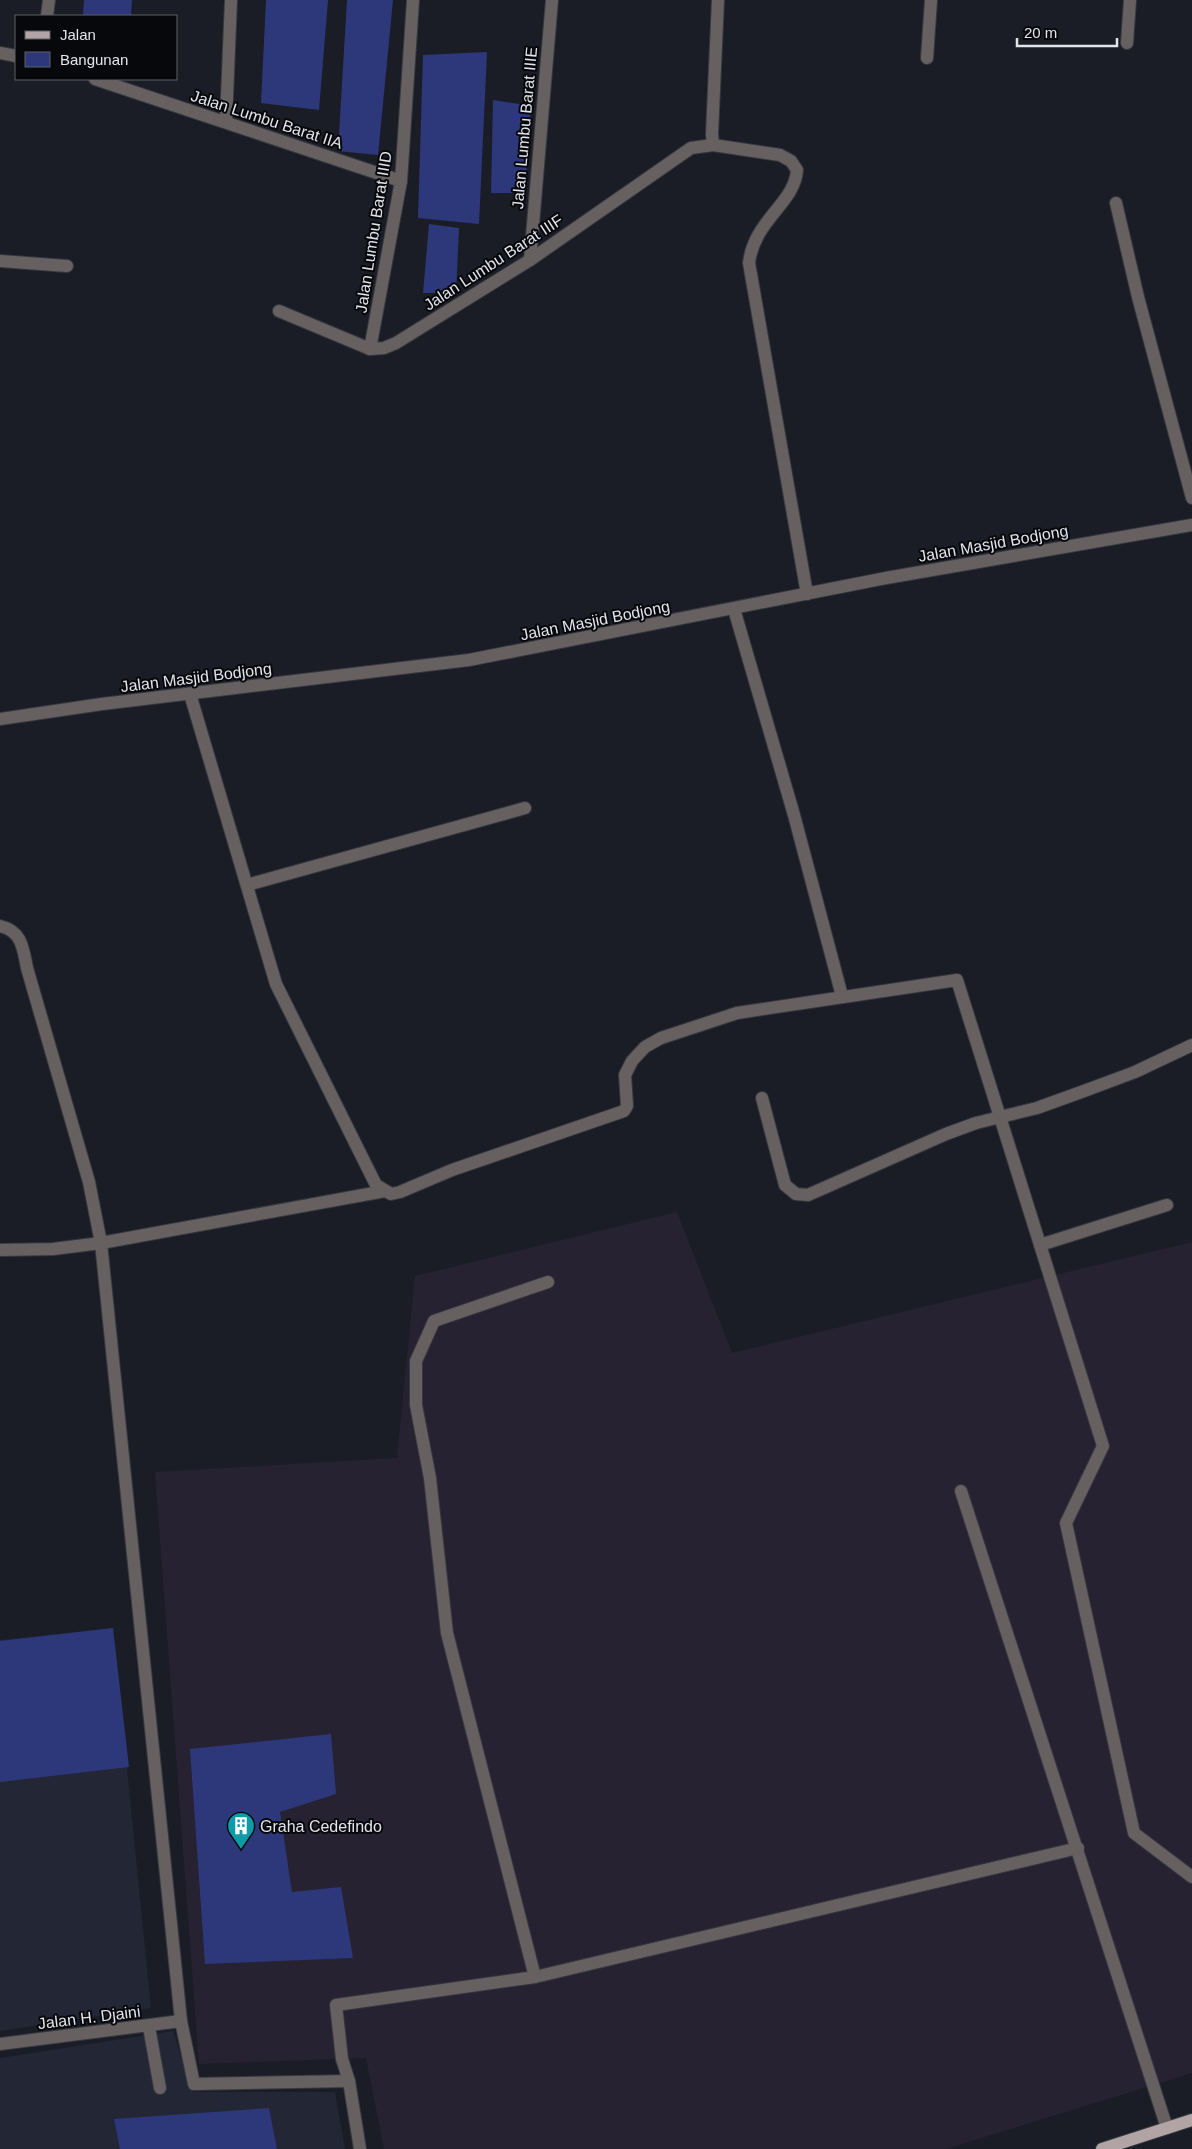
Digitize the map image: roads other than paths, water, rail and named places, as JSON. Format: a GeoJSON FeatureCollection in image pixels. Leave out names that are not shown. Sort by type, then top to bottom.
{"type":"FeatureCollection","features":[{"type":"Feature","properties":{"kind":"main road"},"geometry":{"type":"LineString","coordinates":[[1102,2149],[1192,2120]]}},
{"type":"Feature","properties":{"kind":"street"},"geometry":{"type":"LineString","coordinates":[[47,15],[49,0]]}},
{"type":"Feature","properties":{"kind":"street"},"geometry":{"type":"LineString","coordinates":[[226,121],[230,0]]}},
{"type":"Feature","properties":{"kind":"street","name":"Jalan Lumbu Barat IIID"},"geometry":{"type":"LineString","coordinates":[[370,349],[401,181],[413,0]]}},
{"type":"Feature","properties":{"kind":"street","name":"Jalan Lumbu Barat IIIE"},"geometry":{"type":"LineString","coordinates":[[530,260],[552,0]]}},
{"type":"Feature","properties":{"kind":"street"},"geometry":{"type":"LineString","coordinates":[[713,145],[718,0]]}},
{"type":"Feature","properties":{"kind":"street"},"geometry":{"type":"LineString","coordinates":[[927,58],[931,0]]}},
{"type":"Feature","properties":{"kind":"street"},"geometry":{"type":"LineString","coordinates":[[1126,43],[1130,0]]}},
{"type":"Feature","properties":{"kind":"street"},"geometry":{"type":"LineString","coordinates":[[0,53],[15,56]]}},
{"type":"Feature","properties":{"kind":"street","name":"Jalan Lumbu Barat IIA"},"geometry":{"type":"LineString","coordinates":[[98,80],[226,121],[401,181]]}},
{"type":"Feature","properties":{"kind":"street","name":"Jalan Lumbu Barat IIIF"},"geometry":{"type":"LineString","coordinates":[[370,349],[384,348],[396,343],[530,260],[691,148],[713,145],[780,155],[791,161],[797,170],[796,183],[759,230],[751,247],[749,262],[807,594]]}},
{"type":"Feature","properties":{"kind":"street"},"geometry":{"type":"LineString","coordinates":[[1116,203],[1192,498]]}},
{"type":"Feature","properties":{"kind":"street"},"geometry":{"type":"LineString","coordinates":[[0,261],[67,266]]}},
{"type":"Feature","properties":{"kind":"street"},"geometry":{"type":"LineString","coordinates":[[279,311],[370,349]]}},
{"type":"Feature","properties":{"kind":"street","name":"Jalan Masjid Bodjong"},"geometry":{"type":"LineString","coordinates":[[0,719],[469,660],[896,576],[1192,525]]}},
{"type":"Feature","properties":{"kind":"street"},"geometry":{"type":"LineString","coordinates":[[734,609],[794,815],[842,996]]}},
{"type":"Feature","properties":{"kind":"street"},"geometry":{"type":"LineString","coordinates":[[190,694],[276,984],[290,1016],[315,1060],[376,1185],[390,1194],[400,1192],[452,1170],[624,1111],[627,1106],[625,1075],[632,1061],[645,1047],[661,1038],[737,1013],[957,980],[1103,1446],[1066,1523],[1134,1833],[1192,1877]]}},
{"type":"Feature","properties":{"kind":"street"},"geometry":{"type":"LineString","coordinates":[[247,885],[525,808]]}},
{"type":"Feature","properties":{"kind":"street"},"geometry":{"type":"LineString","coordinates":[[0,926],[15,932],[22,941],[27,968],[89,1182],[101,1244],[181,2021],[194,2084],[349,2081]]}},
{"type":"Feature","properties":{"kind":"street"},"geometry":{"type":"LineString","coordinates":[[762,1098],[785,1185],[796,1194],[802,1196],[946,1134],[1000,1117],[1037,1108],[1101,1085],[1135,1072],[1192,1045]]}},
{"type":"Feature","properties":{"kind":"street"},"geometry":{"type":"LineString","coordinates":[[0,1250],[53,1249],[101,1244],[385,1191]]}},
{"type":"Feature","properties":{"kind":"street"},"geometry":{"type":"LineString","coordinates":[[1040,1246],[1167,1205]]}},
{"type":"Feature","properties":{"kind":"street"},"geometry":{"type":"LineString","coordinates":[[535,1977],[447,1633],[430,1478],[416,1405],[416,1361],[434,1321],[548,1282]]}},
{"type":"Feature","properties":{"kind":"street"},"geometry":{"type":"LineString","coordinates":[[961,1491],[1167,2128]]}},
{"type":"Feature","properties":{"kind":"street"},"geometry":{"type":"LineString","coordinates":[[360,2149],[349,2081],[342,2059],[336,2005],[535,1977],[1078,1848]]}},
{"type":"Feature","properties":{"kind":"street","name":"Jalan H. Djaini"},"geometry":{"type":"LineString","coordinates":[[0,2044],[149,2027],[181,2021]]}},
{"type":"Feature","properties":{"kind":"street"},"geometry":{"type":"LineString","coordinates":[[149,2027],[160,2088]]}},
{"type":"Feature","properties":{"kind":"place","name":"Graha Cedefindo"},"geometry":{"type":"Point","coordinates":[241,1850]}}]}
